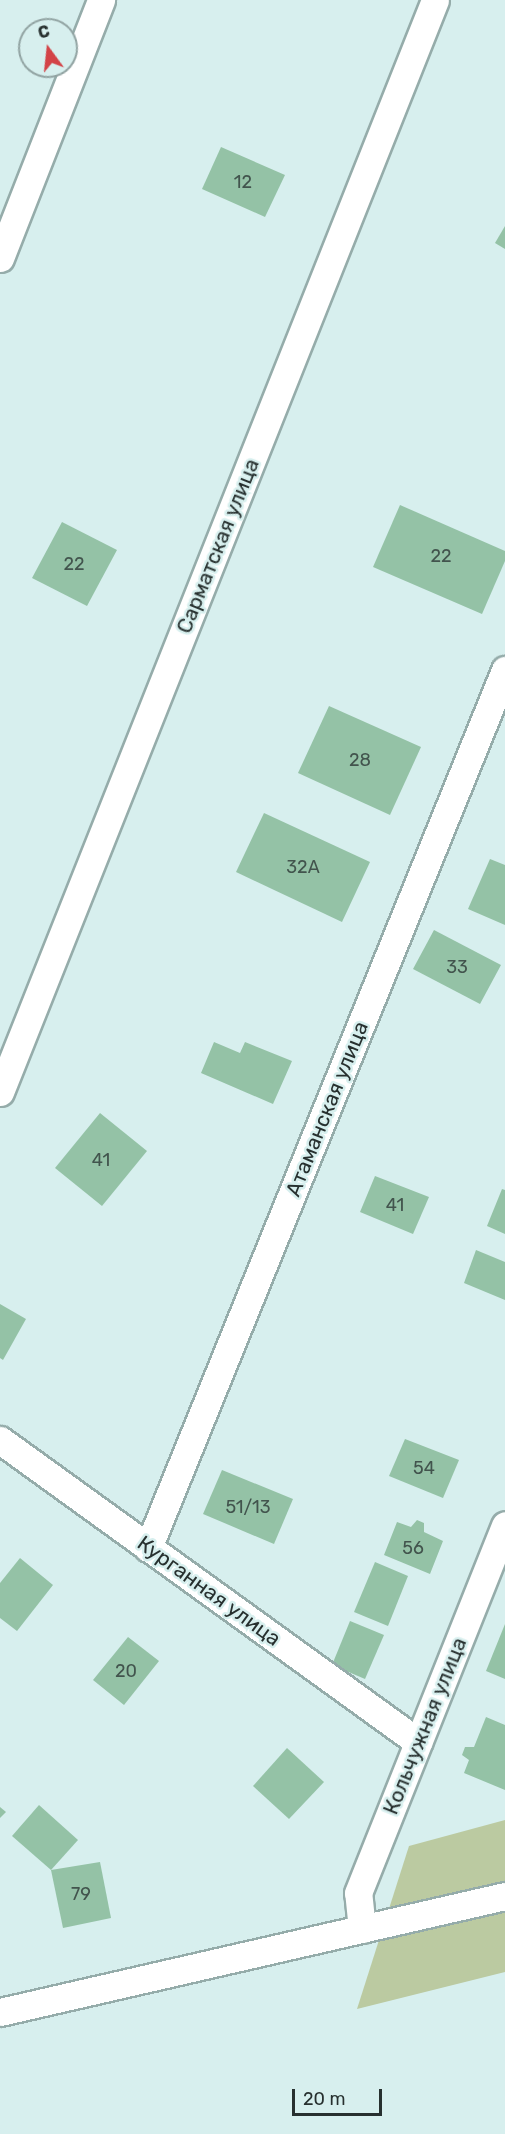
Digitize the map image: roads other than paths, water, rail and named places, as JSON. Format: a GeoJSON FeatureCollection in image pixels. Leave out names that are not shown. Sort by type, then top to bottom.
{"type":"FeatureCollection","features":[{"type":"Feature","properties":{"kind":"street"},"geometry":{"type":"LineString","coordinates":[[0,258],[100,0]]}},
{"type":"Feature","properties":{"kind":"street","name":"Сарматская улица"},"geometry":{"type":"LineString","coordinates":[[0,1092],[435,0]]}},
{"type":"Feature","properties":{"kind":"street","name":"Атаманская улица"},"geometry":{"type":"LineString","coordinates":[[148,1548],[505,670]]}},
{"type":"Feature","properties":{"kind":"street","name":"Курганная улица"},"geometry":{"type":"LineString","coordinates":[[0,1440],[418,1742]]}},
{"type":"Feature","properties":{"kind":"street","name":"Кольчужная улица"},"geometry":{"type":"LineString","coordinates":[[362,1929],[358,1893],[505,1525]]}},
{"type":"Feature","properties":{"kind":"street"},"geometry":{"type":"LineString","coordinates":[[0,2012],[505,1896]]}}]}
